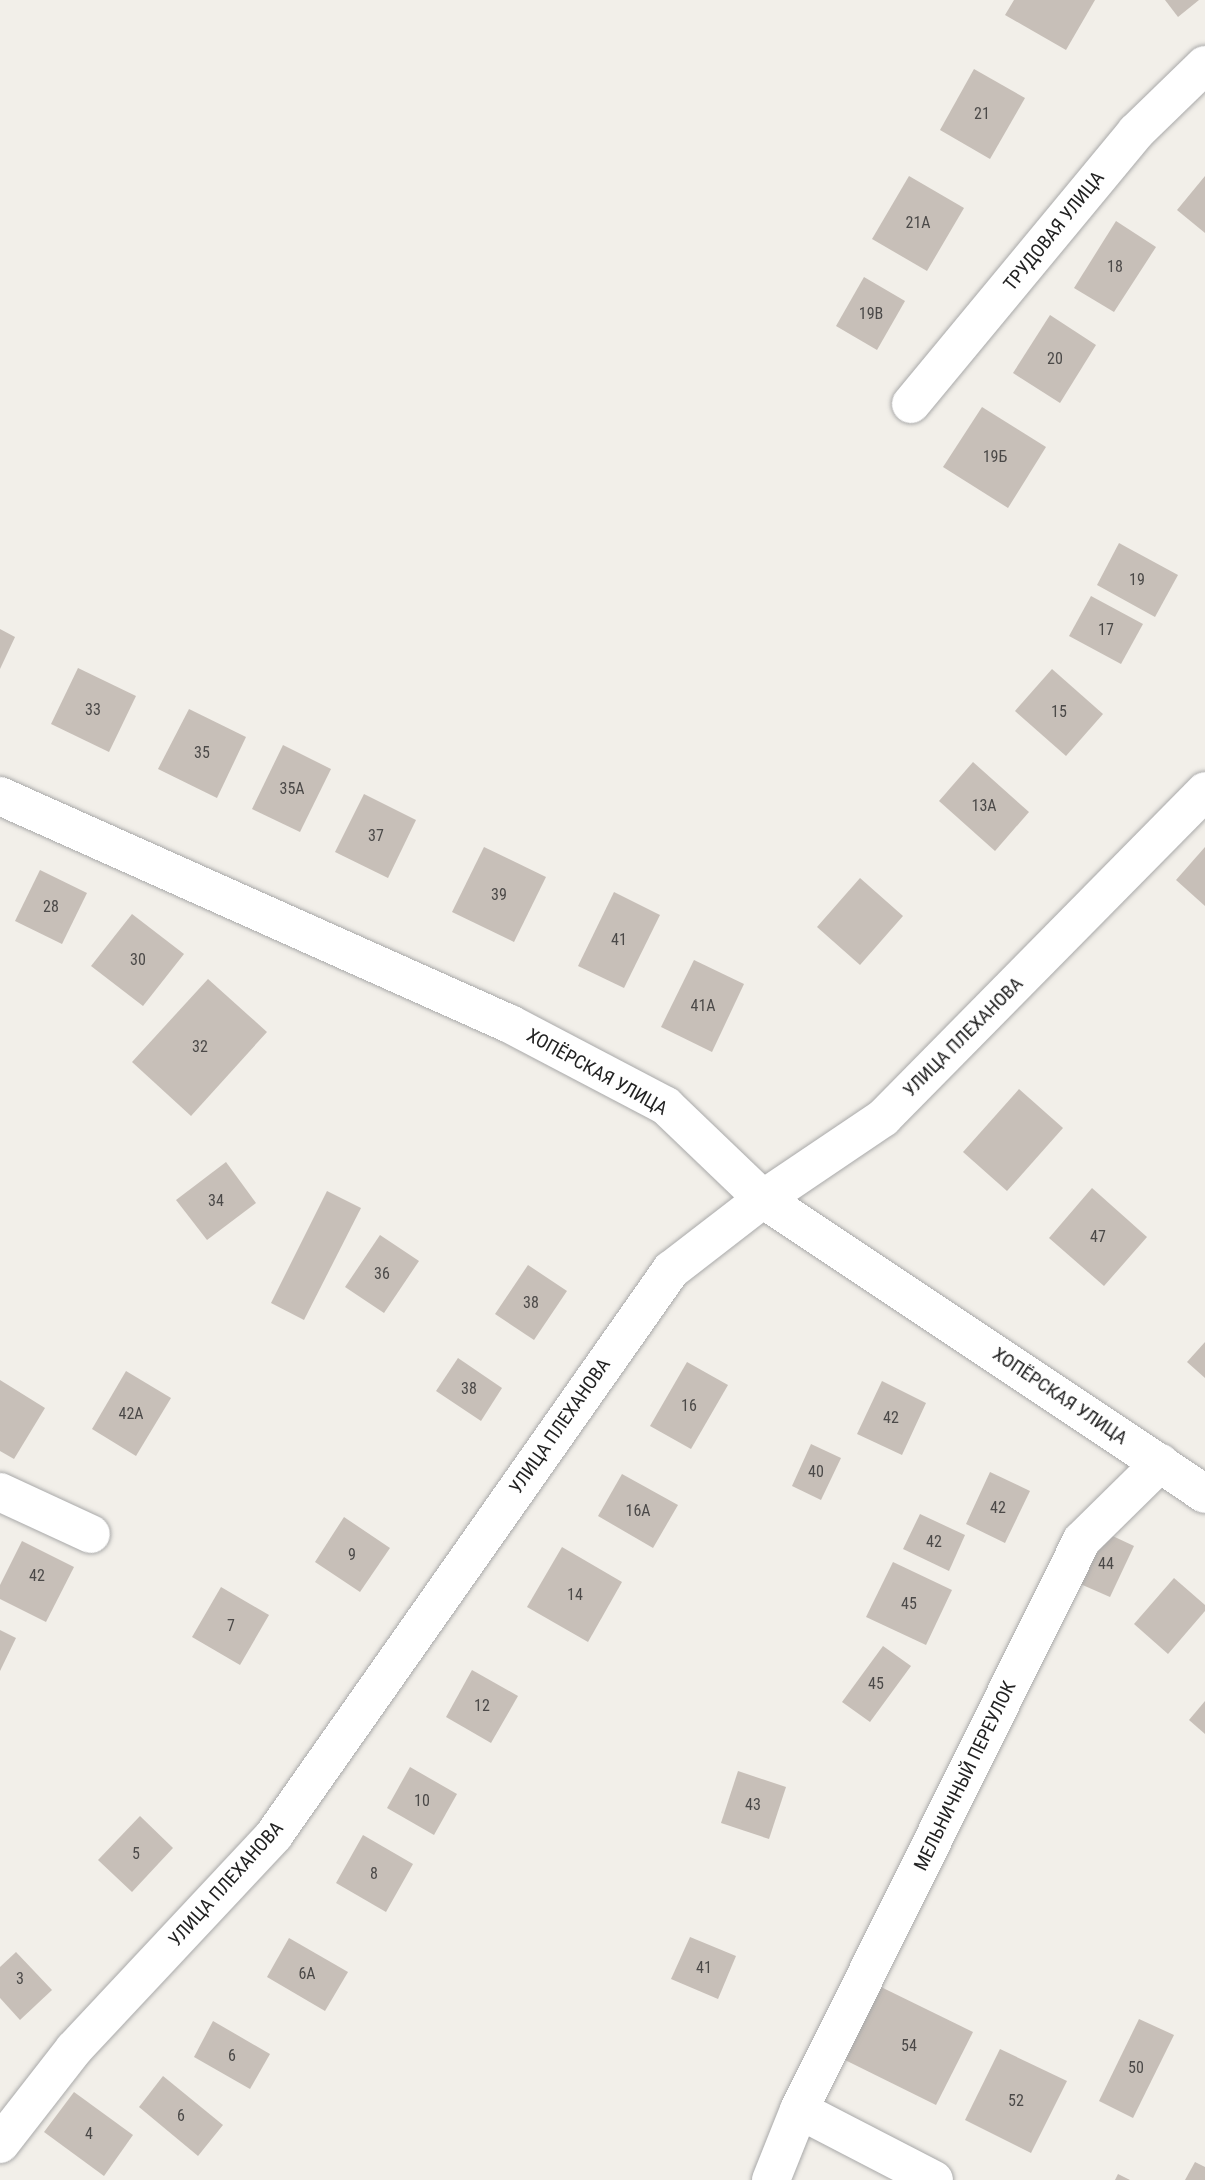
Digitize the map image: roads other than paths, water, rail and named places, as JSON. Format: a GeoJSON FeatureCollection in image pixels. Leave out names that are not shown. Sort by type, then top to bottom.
{"type":"FeatureCollection","features":[{"type":"Feature","properties":{"kind":"street","name":"ТРУДОВАЯ УЛИЦА"},"geometry":{"type":"LineString","coordinates":[[911,404],[1136,132],[1205,65]]}},
{"type":"Feature","properties":{"kind":"street","name":"УЛИЦА ПЛЕХАНОВА"},"geometry":{"type":"LineString","coordinates":[[0,2144],[74,2049],[274,1835],[671,1270],[763,1199],[883,1118],[1205,791]]}},
{"type":"Feature","properties":{"kind":"street","name":"ХОПЁРСКАЯ УЛИЦА"},"geometry":{"type":"LineString","coordinates":[[0,796],[510,1024],[666,1107],[763,1199],[1205,1494]]}},
{"type":"Feature","properties":{"kind":"street","name":"МЕЛЬНИЧНЫЙ ПЕРЕУЛОК"},"geometry":{"type":"LineString","coordinates":[[771,2180],[799,2110],[1082,1540],[1160,1463]]}},
{"type":"Feature","properties":{"kind":"street"},"geometry":{"type":"LineString","coordinates":[[0,1492],[91,1534]]}},
{"type":"Feature","properties":{"kind":"street"},"geometry":{"type":"LineString","coordinates":[[799,2110],[934,2180]]}}]}
